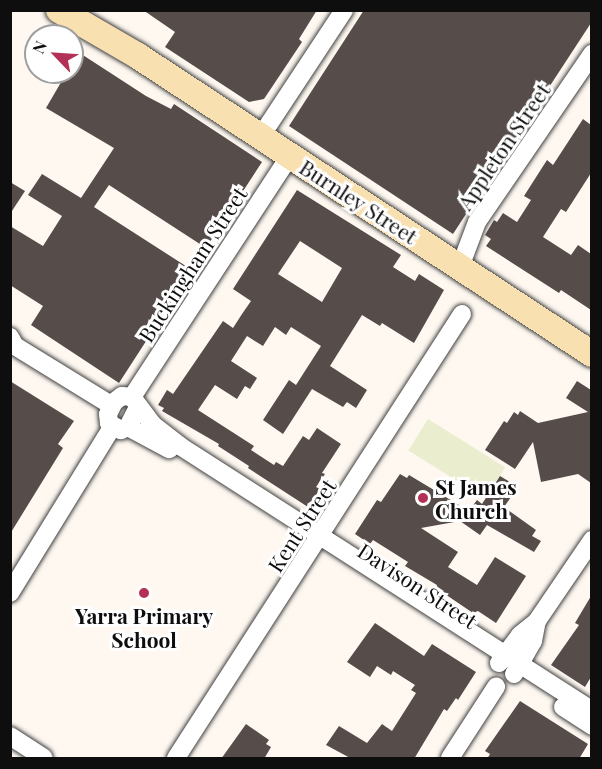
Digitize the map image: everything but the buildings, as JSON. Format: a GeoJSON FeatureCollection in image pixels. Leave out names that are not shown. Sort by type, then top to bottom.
{"type":"FeatureCollection","features":[{"type":"Feature","properties":{"kind":"main road","name":"Burnley Street"},"geometry":{"type":"LineString","coordinates":[[59,10],[126,48],[591,354]]}},
{"type":"Feature","properties":{"kind":"main road","name":"Burnley Street"},"geometry":{"type":"LineString","coordinates":[[82,10],[126,48]]}},
{"type":"Feature","properties":{"kind":"street"},"geometry":{"type":"LineString","coordinates":[[261,136],[344,10]]}},
{"type":"Feature","properties":{"kind":"street","name":"Appleton Street"},"geometry":{"type":"LineString","coordinates":[[460,267],[477,222],[591,54]]}},
{"type":"Feature","properties":{"kind":"street","name":"Buckingham Street"},"geometry":{"type":"LineString","coordinates":[[120,427],[290,156]]}},
{"type":"Feature","properties":{"kind":"street","name":"Kent Street"},"geometry":{"type":"LineString","coordinates":[[176,759],[462,314]]}},
{"type":"Feature","properties":{"kind":"street"},"geometry":{"type":"LineString","coordinates":[[10,337],[15,346],[111,405]]}},
{"type":"Feature","properties":{"kind":"street"},"geometry":{"type":"LineString","coordinates":[[10,592],[18,563],[120,427],[107,419],[111,405],[122,396],[135,402]]}},
{"type":"Feature","properties":{"kind":"street","name":"Davison Street"},"geometry":{"type":"LineString","coordinates":[[135,402],[163,434],[222,478],[509,665],[591,726]]}},
{"type":"Feature","properties":{"kind":"street","name":"Davison Street"},"geometry":{"type":"LineString","coordinates":[[120,427],[222,478]]}},
{"type":"Feature","properties":{"kind":"street"},"geometry":{"type":"LineString","coordinates":[[509,665],[591,540]]}},
{"type":"Feature","properties":{"kind":"street","name":"Davison Street"},"geometry":{"type":"LineString","coordinates":[[509,665],[591,710]]}},
{"type":"Feature","properties":{"kind":"street"},"geometry":{"type":"LineString","coordinates":[[450,759],[496,687]]}},
{"type":"Feature","properties":{"kind":"street"},"geometry":{"type":"LineString","coordinates":[[10,736],[45,759]]}},
{"type":"Feature","properties":{"kind":"green space"},"geometry":{"type":"Polygon","coordinates":[[[428,419],[505,467],[486,499],[408,450],[428,419]]]}},
{"type":"Feature","properties":{"kind":"place","name":"St James Church"},"geometry":{"type":"Point","coordinates":[423,498]}},
{"type":"Feature","properties":{"kind":"place","name":"Yarra Primary School"},"geometry":{"type":"Point","coordinates":[144,593]}}]}
